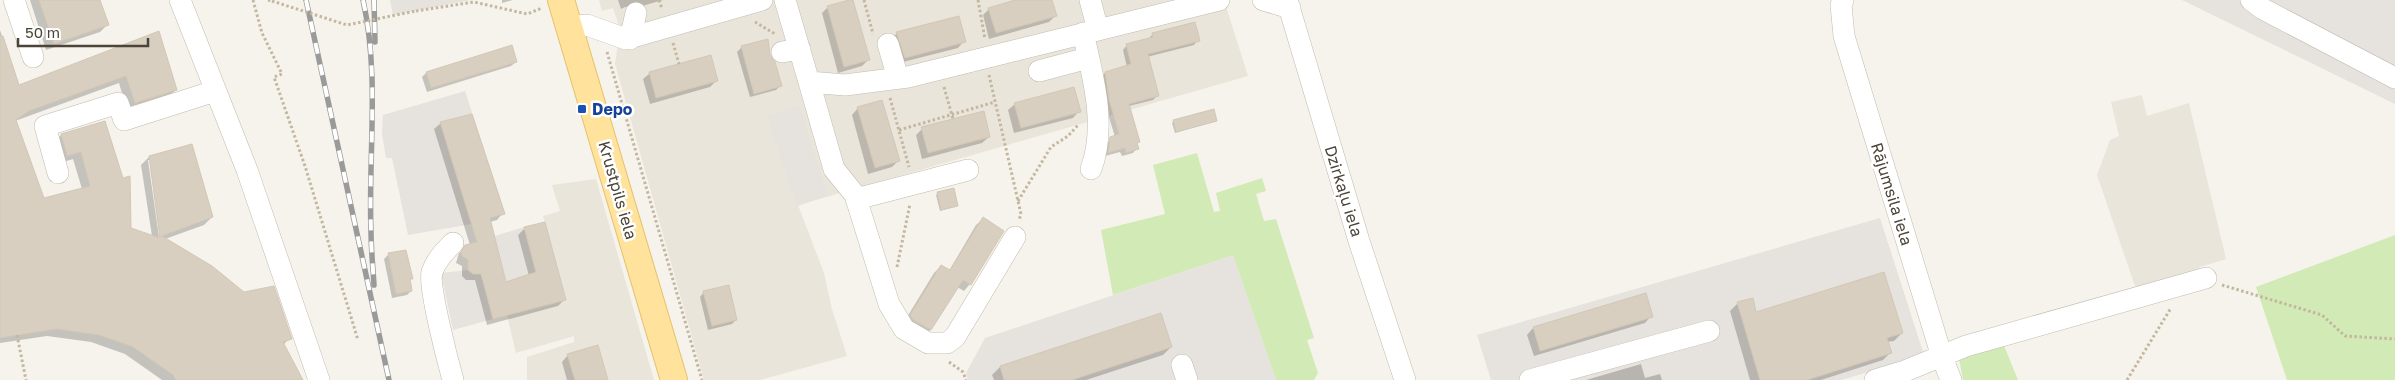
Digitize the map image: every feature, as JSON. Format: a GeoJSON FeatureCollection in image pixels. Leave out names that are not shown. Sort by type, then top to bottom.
{"type":"FeatureCollection","features":[{"type":"Feature","properties":{"kind":"main road","name":"Krustpils iela"},"geometry":{"type":"LineString","coordinates":[[562,1],[674,380]]}},
{"type":"Feature","properties":{"kind":"street"},"geometry":{"type":"LineString","coordinates":[[14,0],[33,57]]}},
{"type":"Feature","properties":{"kind":"street"},"geometry":{"type":"LineString","coordinates":[[180,0],[247,170],[319,380]]}},
{"type":"Feature","properties":{"kind":"street"},"geometry":{"type":"LineString","coordinates":[[570,27],[588,25],[602,29],[615,37],[630,39],[690,13],[733,9],[762,0]]}},
{"type":"Feature","properties":{"kind":"street"},"geometry":{"type":"LineString","coordinates":[[785,0],[791,50],[809,82],[834,169],[856,199],[889,304],[904,329],[928,343],[947,343],[955,337],[1015,237]]}},
{"type":"Feature","properties":{"kind":"street"},"geometry":{"type":"LineString","coordinates":[[1090,0],[1088,58],[1099,126],[1097,154],[1092,169]]}},
{"type":"Feature","properties":{"kind":"street"},"geometry":{"type":"LineString","coordinates":[[809,82],[845,85],[898,78],[1090,32],[1166,6],[1219,0]]}},
{"type":"Feature","properties":{"kind":"street"},"geometry":{"type":"LineString","coordinates":[[1263,0],[1288,4]]}},
{"type":"Feature","properties":{"kind":"street"},"geometry":{"type":"LineString","coordinates":[[2251,0],[2263,10],[2395,78]]}},
{"type":"Feature","properties":{"kind":"street","name":"Rājumsila iela"},"geometry":{"type":"LineString","coordinates":[[1842,3],[1844,36],[1942,357],[1951,380]]}},
{"type":"Feature","properties":{"kind":"street","name":"Dzirkaļu iela"},"geometry":{"type":"LineString","coordinates":[[1288,4],[1356,232],[1405,380]]}},
{"type":"Feature","properties":{"kind":"street"},"geometry":{"type":"LineString","coordinates":[[630,39],[636,13]]}},
{"type":"Feature","properties":{"kind":"street"},"geometry":{"type":"LineString","coordinates":[[888,44],[898,78]]}},
{"type":"Feature","properties":{"kind":"street"},"geometry":{"type":"LineString","coordinates":[[1039,71],[1088,58]]}},
{"type":"Feature","properties":{"kind":"street"},"geometry":{"type":"LineString","coordinates":[[58,173],[44,126],[118,103],[124,120],[215,91]]}},
{"type":"Feature","properties":{"kind":"street"},"geometry":{"type":"LineString","coordinates":[[856,199],[968,170]]}},
{"type":"Feature","properties":{"kind":"street"},"geometry":{"type":"LineString","coordinates":[[453,243],[441,256],[432,273],[437,312],[453,380]]}},
{"type":"Feature","properties":{"kind":"street"},"geometry":{"type":"LineString","coordinates":[[1875,380],[1942,357],[1966,346],[2197,280]]}},
{"type":"Feature","properties":{"kind":"street"},"geometry":{"type":"LineString","coordinates":[[1530,380],[1708,331]]}},
{"type":"Feature","properties":{"kind":"path"},"geometry":{"type":"LineString","coordinates":[[252,0],[262,32],[282,74],[274,77],[313,192],[358,340]]}},
{"type":"Feature","properties":{"kind":"path"},"geometry":{"type":"LineString","coordinates":[[268,0],[347,25],[474,2],[527,14],[562,1]]}},
{"type":"Feature","properties":{"kind":"path"},"geometry":{"type":"LineString","coordinates":[[978,0],[995,102],[1018,201],[1020,214],[1015,237]]}},
{"type":"Feature","properties":{"kind":"path"},"geometry":{"type":"LineString","coordinates":[[733,9],[791,50]]}},
{"type":"Feature","properties":{"kind":"path"},"geometry":{"type":"LineString","coordinates":[[602,29],[702,380]]}},
{"type":"Feature","properties":{"kind":"path"},"geometry":{"type":"LineString","coordinates":[[1018,201],[1051,147],[1068,136],[1075,127],[1084,121],[1095,99]]}},
{"type":"Feature","properties":{"kind":"path"},"geometry":{"type":"LineString","coordinates":[[899,130],[995,102]]}},
{"type":"Feature","properties":{"kind":"path"},"geometry":{"type":"LineString","coordinates":[[886,294],[893,287],[914,185]]}},
{"type":"Feature","properties":{"kind":"path"},"geometry":{"type":"LineString","coordinates":[[2127,380],[2197,280],[2219,284],[2322,315],[2345,336],[2395,339]]}},
{"type":"Feature","properties":{"kind":"path"},"geometry":{"type":"LineString","coordinates":[[17,335],[26,380]]}},
{"type":"Feature","properties":{"kind":"shaded area"},"geometry":{"type":"Polygon","coordinates":[[[390,0],[471,0],[393,15],[390,0]]]}},
{"type":"Feature","properties":{"kind":"shaded area"},"geometry":{"type":"Polygon","coordinates":[[[599,0],[1224,0],[1248,76],[798,205],[824,273],[832,309],[847,356],[760,380],[704,380],[615,64],[620,29],[613,8],[602,11],[599,0]]]}},
{"type":"Feature","properties":{"kind":"shaded area"},"geometry":{"type":"Polygon","coordinates":[[[2182,0],[2395,0],[2395,104],[2182,0]]]}},
{"type":"Feature","properties":{"kind":"shaded area"},"geometry":{"type":"Polygon","coordinates":[[[465,91],[505,214],[472,224],[408,235],[392,158],[386,158],[382,134],[383,115],[465,91]]]}},
{"type":"Feature","properties":{"kind":"shaded area"},"geometry":{"type":"Polygon","coordinates":[[[2142,95],[2147,116],[2189,103],[2226,259],[2200,267],[2195,274],[2136,289],[2097,175],[2110,140],[2119,136],[2111,102],[2142,95]]]}},
{"type":"Feature","properties":{"kind":"shaded area"},"geometry":{"type":"Polygon","coordinates":[[[799,105],[828,196],[797,206],[767,116],[799,105]]]}},
{"type":"Feature","properties":{"kind":"shaded area"},"geometry":{"type":"Polygon","coordinates":[[[596,179],[654,380],[527,380],[527,357],[574,342],[574,336],[516,353],[507,315],[566,300],[543,216],[560,211],[552,185],[596,179]]]}},
{"type":"Feature","properties":{"kind":"shaded area"},"geometry":{"type":"Polygon","coordinates":[[[1880,218],[1924,355],[1842,380],[1491,380],[1477,335],[1880,218]]]}},
{"type":"Feature","properties":{"kind":"shaded area"},"geometry":{"type":"Polygon","coordinates":[[[524,227],[540,290],[506,282],[495,236],[524,227]]]}},
{"type":"Feature","properties":{"kind":"shaded area"},"geometry":{"type":"Polygon","coordinates":[[[1233,255],[1276,380],[968,380],[966,373],[985,338],[1233,255]]]}},
{"type":"Feature","properties":{"kind":"shaded area"},"geometry":{"type":"Polygon","coordinates":[[[468,270],[473,274],[481,274],[493,319],[453,330],[441,273],[468,270]]]}},
{"type":"Feature","properties":{"kind":"green space"},"geometry":{"type":"Polygon","coordinates":[[[1197,153],[1214,212],[1220,211],[1216,193],[1262,178],[1266,191],[1256,194],[1264,221],[1276,219],[1314,338],[1307,340],[1318,373],[1314,380],[1276,380],[1233,255],[1113,295],[1101,230],[1165,214],[1153,165],[1197,153]]]}},
{"type":"Feature","properties":{"kind":"green space"},"geometry":{"type":"Polygon","coordinates":[[[2395,235],[2395,380],[2287,380],[2256,287],[2395,235]]]}},
{"type":"Feature","properties":{"kind":"green space"},"geometry":{"type":"Polygon","coordinates":[[[2003,343],[2018,380],[1963,380],[1958,353],[2003,343]]]}},
{"type":"Feature","properties":{"kind":"building"},"geometry":{"type":"Polygon","coordinates":[[[39,0],[100,0],[109,25],[54,44],[39,0]]]}},
{"type":"Feature","properties":{"kind":"building"},"geometry":{"type":"Polygon","coordinates":[[[853,0],[870,60],[844,67],[827,6],[853,0]]]}},
{"type":"Feature","properties":{"kind":"building"},"geometry":{"type":"Polygon","coordinates":[[[1015,0],[1052,0],[1057,16],[996,33],[988,8],[1015,0]]]}},
{"type":"Feature","properties":{"kind":"building"},"geometry":{"type":"Polygon","coordinates":[[[959,16],[966,42],[905,58],[896,32],[959,16]]]}},
{"type":"Feature","properties":{"kind":"building"},"geometry":{"type":"Polygon","coordinates":[[[1195,22],[1200,41],[1148,54],[1159,96],[1129,104],[1140,142],[1137,143],[1139,149],[1126,153],[1125,148],[1108,153],[1110,137],[1119,134],[1109,100],[1105,72],[1131,64],[1126,44],[1153,37],[1152,33],[1195,22]]]}},
{"type":"Feature","properties":{"kind":"building"},"geometry":{"type":"Polygon","coordinates":[[[159,31],[177,90],[135,103],[126,76],[29,111],[16,120],[44,198],[90,186],[81,152],[67,156],[61,134],[105,121],[123,178],[130,176],[131,228],[160,238],[149,156],[192,144],[213,217],[162,236],[212,266],[244,292],[274,286],[292,339],[283,342],[303,380],[176,380],[173,375],[133,347],[99,335],[56,329],[0,338],[0,36],[3,36],[19,85],[159,31]]]}},
{"type":"Feature","properties":{"kind":"building"},"geometry":{"type":"Polygon","coordinates":[[[768,39],[770,55],[775,62],[782,86],[754,94],[741,46],[768,39]]]}},
{"type":"Feature","properties":{"kind":"building"},"geometry":{"type":"Polygon","coordinates":[[[512,45],[517,62],[431,88],[426,72],[512,45]]]}},
{"type":"Feature","properties":{"kind":"building"},"geometry":{"type":"Polygon","coordinates":[[[711,55],[718,81],[656,98],[649,72],[711,55]]]}},
{"type":"Feature","properties":{"kind":"building"},"geometry":{"type":"Polygon","coordinates":[[[1074,87],[1081,112],[1021,128],[1014,103],[1074,87]]]}},
{"type":"Feature","properties":{"kind":"building"},"geometry":{"type":"Polygon","coordinates":[[[882,100],[900,161],[875,168],[857,107],[882,100]]]}},
{"type":"Feature","properties":{"kind":"building"},"geometry":{"type":"Polygon","coordinates":[[[1214,109],[1217,121],[1176,132],[1173,120],[1214,109]]]}},
{"type":"Feature","properties":{"kind":"building"},"geometry":{"type":"Polygon","coordinates":[[[984,111],[990,137],[928,153],[921,127],[984,111]]]}},
{"type":"Feature","properties":{"kind":"building"},"geometry":{"type":"Polygon","coordinates":[[[472,114],[505,214],[490,218],[506,282],[536,272],[524,227],[545,222],[566,300],[493,319],[481,274],[473,274],[468,270],[468,260],[462,256],[461,252],[465,245],[477,242],[440,122],[472,114]]]}},
{"type":"Feature","properties":{"kind":"building"},"geometry":{"type":"Polygon","coordinates":[[[954,188],[958,206],[941,210],[937,192],[954,188]]]}},
{"type":"Feature","properties":{"kind":"building"},"geometry":{"type":"Polygon","coordinates":[[[983,217],[1004,231],[971,285],[963,280],[931,330],[913,320],[910,315],[941,265],[950,270],[983,217]]]}},
{"type":"Feature","properties":{"kind":"building"},"geometry":{"type":"Polygon","coordinates":[[[406,250],[413,279],[410,279],[412,291],[396,294],[388,253],[406,250]]]}},
{"type":"Feature","properties":{"kind":"building"},"geometry":{"type":"Polygon","coordinates":[[[1884,272],[1903,333],[1887,338],[1892,353],[1807,380],[1760,380],[1737,302],[1753,298],[1756,312],[1884,272]]]}},
{"type":"Feature","properties":{"kind":"building"},"geometry":{"type":"Polygon","coordinates":[[[729,285],[737,320],[712,326],[703,291],[729,285]]]}},
{"type":"Feature","properties":{"kind":"building"},"geometry":{"type":"Polygon","coordinates":[[[1646,293],[1653,317],[1540,351],[1533,327],[1646,293]]]}},
{"type":"Feature","properties":{"kind":"building"},"geometry":{"type":"Polygon","coordinates":[[[1161,313],[1172,347],[1072,380],[1004,380],[1000,366],[1161,313]]]}},
{"type":"Feature","properties":{"kind":"building"},"geometry":{"type":"Polygon","coordinates":[[[598,345],[608,380],[575,380],[567,354],[598,345]]]}},
{"type":"Feature","properties":{"kind":"railway"},"geometry":{"type":"LineString","coordinates":[[306,0],[389,380]]}},
{"type":"Feature","properties":{"kind":"railway"},"geometry":{"type":"LineString","coordinates":[[363,0],[371,58],[370,202],[374,285]]}},
{"type":"Feature","properties":{"kind":"railway"},"geometry":{"type":"LineString","coordinates":[[374,0],[375,42]]}},
{"type":"Feature","properties":{"kind":"place","name":"Depo"},"geometry":{"type":"Point","coordinates":[582,109]}}]}
